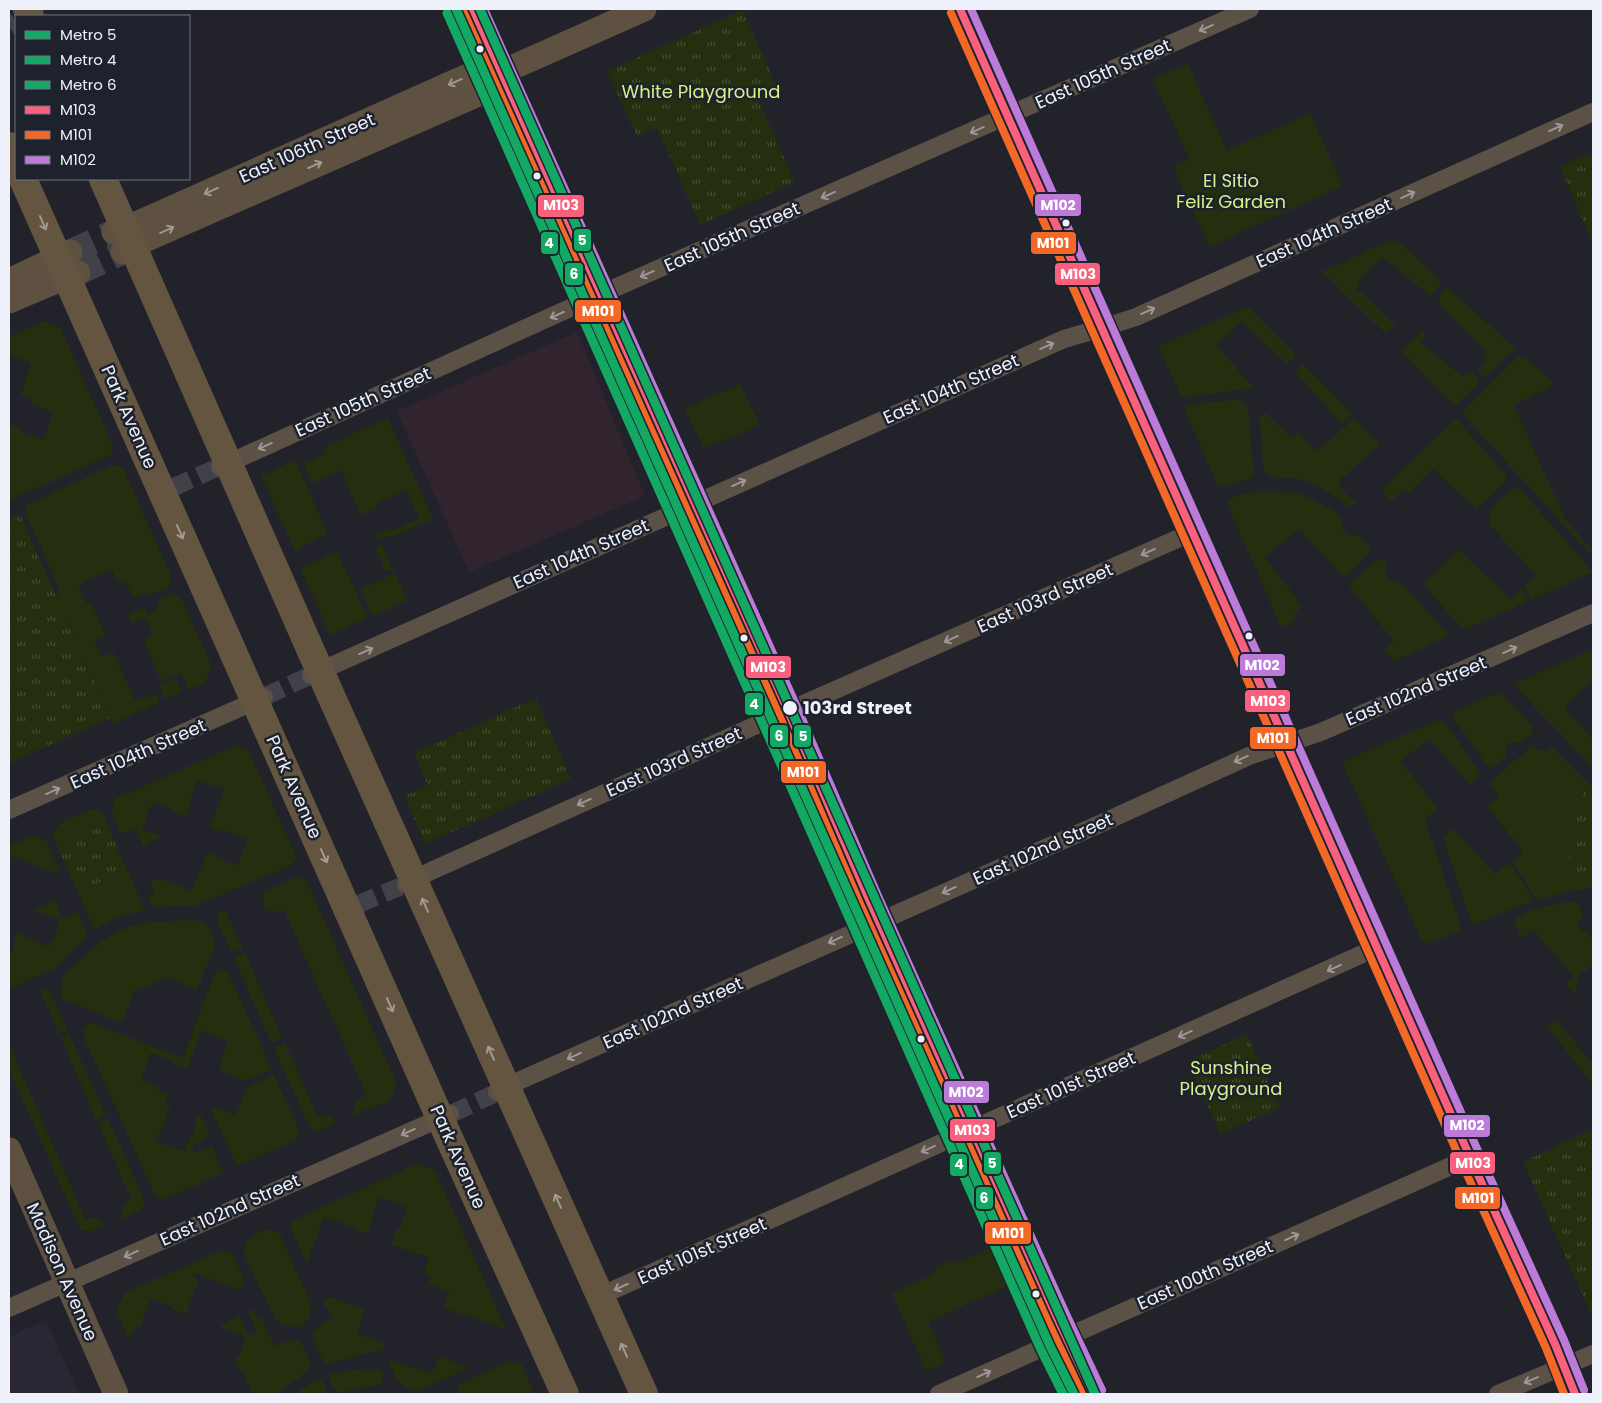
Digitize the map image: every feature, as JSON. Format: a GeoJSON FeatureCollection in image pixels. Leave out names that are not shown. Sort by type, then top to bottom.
{"type":"FeatureCollection","features":[{"type":"Feature","properties":{"kind":"main road"},"geometry":{"type":"LineString","coordinates":[[473,9],[788,711],[879,921],[1093,1394]]}},
{"type":"Feature","properties":{"kind":"main road","name":"East 106th Street"},"geometry":{"type":"LineString","coordinates":[[124,240],[149,238],[485,90],[502,72],[644,9]]}},
{"type":"Feature","properties":{"kind":"main road"},"geometry":{"type":"LineString","coordinates":[[960,9],[1575,1394]]}},
{"type":"Feature","properties":{"kind":"main road"},"geometry":{"type":"LineString","coordinates":[[9,146],[15,161]]}},
{"type":"Feature","properties":{"kind":"main road","name":"Park Avenue"},"geometry":{"type":"LineString","coordinates":[[24,180],[68,265],[169,490],[446,1116],[565,1394]]}},
{"type":"Feature","properties":{"kind":"main road"},"geometry":{"type":"LineString","coordinates":[[103,180],[124,240],[222,466],[501,1090],[600,1296],[644,1394]]}},
{"type":"Feature","properties":{"kind":"main road"},"geometry":{"type":"LineString","coordinates":[[9,281],[68,265]]}},
{"type":"Feature","properties":{"kind":"main road"},"geometry":{"type":"LineString","coordinates":[[9,301],[68,265]]}},
{"type":"Feature","properties":{"kind":"main road","name":"Madison Avenue"},"geometry":{"type":"LineString","coordinates":[[9,1150],[116,1394]]}},
{"type":"Feature","properties":{"kind":"street"},"geometry":{"type":"LineString","coordinates":[[32,15],[46,9]]}},
{"type":"Feature","properties":{"kind":"street","name":"East 105th Street"},"geometry":{"type":"LineString","coordinates":[[222,466],[601,294],[1250,9]]}},
{"type":"Feature","properties":{"kind":"street","name":"East 104th Street"},"geometry":{"type":"LineString","coordinates":[[316,673],[1064,339],[1136,317],[1593,112]]}},
{"type":"Feature","properties":{"kind":"street","name":"East 103rd Street"},"geometry":{"type":"LineString","coordinates":[[409,882],[788,711],[1193,532]]}},
{"type":"Feature","properties":{"kind":"street","name":"East 102nd Street"},"geometry":{"type":"LineString","coordinates":[[501,1090],[1250,756],[1321,732],[1593,613]]}},
{"type":"Feature","properties":{"kind":"street","name":"East 104th Street"},"geometry":{"type":"LineString","coordinates":[[9,810],[261,698]]}},
{"type":"Feature","properties":{"kind":"street","name":"East 101st Street"},"geometry":{"type":"LineString","coordinates":[[600,1296],[1378,947]]}},
{"type":"Feature","properties":{"kind":"street","name":"East 102nd Street"},"geometry":{"type":"LineString","coordinates":[[9,1308],[446,1116]]}},
{"type":"Feature","properties":{"kind":"street","name":"East 100th Street"},"geometry":{"type":"LineString","coordinates":[[939,1394],[1471,1157]]}},
{"type":"Feature","properties":{"kind":"street"},"geometry":{"type":"LineString","coordinates":[[1498,1394],[1593,1354]]}},
{"type":"Feature","properties":{"kind":"shaded area"},"geometry":{"type":"Polygon","coordinates":[[[577,332],[645,496],[469,572],[397,411],[577,332]]]}},
{"type":"Feature","properties":{"kind":"shaded area"},"geometry":{"type":"Polygon","coordinates":[[[46,1320],[79,1394],[9,1394],[9,1337],[46,1320]]]}},
{"type":"Feature","properties":{"kind":"green space","name":"White Playground"},"geometry":{"type":"Polygon","coordinates":[[[743,10],[778,90],[758,100],[795,182],[700,225],[657,128],[637,136],[607,72],[605,72],[743,10]]]}},
{"type":"Feature","properties":{"kind":"green space","name":"El Sitio Feliz Garden"},"geometry":{"type":"Polygon","coordinates":[[[1188,64],[1227,150],[1311,113],[1342,186],[1209,247],[1173,166],[1189,159],[1153,79],[1188,64]]]}},
{"type":"Feature","properties":{"kind":"green space"},"geometry":{"type":"Polygon","coordinates":[[[1593,152],[1593,245],[1560,166],[1593,152]]]}},
{"type":"Feature","properties":{"kind":"green space"},"geometry":{"type":"Polygon","coordinates":[[[1390,240],[1398,241],[1441,281],[1441,284],[1430,296],[1382,257],[1358,283],[1356,288],[1395,325],[1386,334],[1322,272],[1390,240]]]}},
{"type":"Feature","properties":{"kind":"green space"},"geometry":{"type":"Polygon","coordinates":[[[1447,287],[1516,349],[1484,378],[1478,370],[1487,359],[1483,354],[1486,351],[1441,306],[1439,296],[1447,287]]]}},
{"type":"Feature","properties":{"kind":"green space"},"geometry":{"type":"Polygon","coordinates":[[[1246,307],[1250,308],[1295,354],[1294,357],[1287,364],[1241,321],[1216,345],[1254,388],[1184,398],[1180,395],[1159,346],[1246,307]]]}},
{"type":"Feature","properties":{"kind":"green space"},"geometry":{"type":"Polygon","coordinates":[[[45,321],[60,327],[113,446],[111,455],[9,500],[9,431],[11,425],[22,430],[21,432],[43,440],[53,412],[32,404],[32,399],[21,395],[31,363],[9,355],[9,337],[45,321]]]}},
{"type":"Feature","properties":{"kind":"green space"},"geometry":{"type":"Polygon","coordinates":[[[1422,331],[1426,335],[1420,342],[1463,377],[1472,371],[1480,382],[1457,405],[1453,404],[1401,351],[1422,331]]]}},
{"type":"Feature","properties":{"kind":"green space"},"geometry":{"type":"Polygon","coordinates":[[[1517,357],[1524,357],[1555,384],[1514,406],[1566,520],[1593,551],[1593,557],[1464,416],[1463,411],[1517,357]]]}},
{"type":"Feature","properties":{"kind":"green space"},"geometry":{"type":"Polygon","coordinates":[[[1304,364],[1352,414],[1341,424],[1303,380],[1294,373],[1304,364]]]}},
{"type":"Feature","properties":{"kind":"green space"},"geometry":{"type":"Polygon","coordinates":[[[740,384],[760,425],[704,448],[684,409],[740,384]]]}},
{"type":"Feature","properties":{"kind":"green space"},"geometry":{"type":"Polygon","coordinates":[[[1240,399],[1248,407],[1254,474],[1251,479],[1222,487],[1218,486],[1184,409],[1187,405],[1240,399]]]}},
{"type":"Feature","properties":{"kind":"green space"},"geometry":{"type":"Polygon","coordinates":[[[1264,413],[1292,438],[1298,433],[1317,451],[1355,418],[1380,445],[1340,480],[1340,485],[1346,494],[1356,503],[1354,505],[1348,506],[1337,497],[1306,481],[1271,476],[1264,472],[1259,417],[1264,413]]]}},
{"type":"Feature","properties":{"kind":"green space"},"geometry":{"type":"Polygon","coordinates":[[[388,418],[433,519],[389,538],[387,536],[377,540],[375,534],[388,528],[390,532],[419,518],[407,490],[377,503],[378,507],[360,515],[341,470],[312,483],[303,464],[326,453],[324,447],[388,418]]]}},
{"type":"Feature","properties":{"kind":"green space"},"geometry":{"type":"Polygon","coordinates":[[[1457,420],[1505,473],[1505,481],[1477,510],[1433,469],[1408,494],[1403,490],[1391,501],[1382,490],[1453,421],[1457,420]]]}},
{"type":"Feature","properties":{"kind":"green space"},"geometry":{"type":"Polygon","coordinates":[[[295,460],[328,534],[295,551],[261,476],[295,460]]]}},
{"type":"Feature","properties":{"kind":"green space"},"geometry":{"type":"Polygon","coordinates":[[[113,465],[123,468],[172,578],[169,587],[148,596],[147,592],[134,598],[125,581],[118,583],[112,570],[87,580],[78,586],[87,604],[91,603],[106,635],[94,640],[102,657],[113,652],[135,700],[144,697],[145,699],[156,694],[160,702],[113,724],[56,596],[60,591],[25,512],[25,508],[27,505],[113,465]]]}},
{"type":"Feature","properties":{"kind":"green space"},"geometry":{"type":"Polygon","coordinates":[[[1512,488],[1520,489],[1593,572],[1531,600],[1525,586],[1536,575],[1489,524],[1490,509],[1512,488]]]}},
{"type":"Feature","properties":{"kind":"green space"},"geometry":{"type":"Polygon","coordinates":[[[1258,491],[1291,492],[1310,498],[1336,512],[1342,519],[1343,531],[1349,535],[1360,536],[1370,548],[1370,553],[1344,577],[1299,529],[1265,557],[1302,606],[1294,614],[1296,618],[1286,627],[1280,624],[1227,504],[1236,496],[1258,491]]]}},
{"type":"Feature","properties":{"kind":"green space"},"geometry":{"type":"Polygon","coordinates":[[[20,515],[110,718],[9,763],[9,520],[20,515]]]}},
{"type":"Feature","properties":{"kind":"green space"},"geometry":{"type":"Polygon","coordinates":[[[381,545],[407,600],[373,616],[360,589],[393,574],[391,569],[386,572],[375,548],[381,545]]]}},
{"type":"Feature","properties":{"kind":"green space"},"geometry":{"type":"Polygon","coordinates":[[[1459,550],[1511,599],[1522,589],[1528,601],[1469,628],[1461,627],[1425,587],[1425,582],[1459,550]]]}},
{"type":"Feature","properties":{"kind":"green space"},"geometry":{"type":"Polygon","coordinates":[[[337,551],[368,618],[330,635],[300,568],[337,551]]]}},
{"type":"Feature","properties":{"kind":"green space"},"geometry":{"type":"Polygon","coordinates":[[[1377,559],[1381,559],[1386,564],[1385,573],[1390,581],[1402,584],[1447,632],[1446,637],[1393,662],[1385,649],[1394,641],[1350,587],[1351,583],[1377,559]]]}},
{"type":"Feature","properties":{"kind":"green space"},"geometry":{"type":"Polygon","coordinates":[[[171,594],[181,597],[212,667],[205,683],[188,690],[181,673],[161,681],[143,639],[153,634],[145,617],[131,623],[128,615],[144,607],[148,614],[158,609],[159,599],[171,594]]]}},
{"type":"Feature","properties":{"kind":"green space"},"geometry":{"type":"Polygon","coordinates":[[[1593,649],[1593,686],[1590,683],[1564,707],[1593,740],[1593,752],[1590,756],[1593,759],[1593,769],[1516,687],[1518,682],[1593,649]]]}},
{"type":"Feature","properties":{"kind":"green space"},"geometry":{"type":"Polygon","coordinates":[[[177,679],[182,692],[165,699],[159,685],[177,679]]]}},
{"type":"Feature","properties":{"kind":"green space"},"geometry":{"type":"Polygon","coordinates":[[[1497,693],[1502,694],[1533,727],[1532,734],[1520,743],[1510,743],[1506,749],[1506,756],[1493,767],[1488,767],[1453,718],[1454,712],[1497,693]]]}},
{"type":"Feature","properties":{"kind":"green space"},"geometry":{"type":"Polygon","coordinates":[[[536,698],[571,779],[425,844],[404,796],[428,785],[414,753],[536,698]]]}},
{"type":"Feature","properties":{"kind":"green space"},"geometry":{"type":"Polygon","coordinates":[[[1438,720],[1445,722],[1481,774],[1470,785],[1429,739],[1401,761],[1438,809],[1425,819],[1462,930],[1428,944],[1422,941],[1342,762],[1438,720]]]}},
{"type":"Feature","properties":{"kind":"green space"},"geometry":{"type":"Polygon","coordinates":[[[1533,745],[1538,751],[1548,749],[1551,746],[1588,783],[1576,811],[1569,848],[1574,886],[1571,891],[1537,900],[1512,861],[1523,852],[1487,806],[1499,797],[1489,783],[1533,745]]]}},
{"type":"Feature","properties":{"kind":"green space"},"geometry":{"type":"Polygon","coordinates":[[[235,746],[249,751],[297,858],[292,865],[195,906],[154,908],[148,897],[155,893],[150,882],[158,878],[191,891],[207,853],[237,866],[248,839],[209,827],[225,790],[198,780],[186,816],[154,802],[152,807],[150,807],[143,830],[162,837],[143,846],[136,828],[121,834],[111,809],[115,799],[235,746]]]}},
{"type":"Feature","properties":{"kind":"green space"},"geometry":{"type":"Polygon","coordinates":[[[1588,783],[1593,788],[1593,888],[1571,891],[1573,886],[1569,852],[1570,830],[1588,783]]]}},
{"type":"Feature","properties":{"kind":"green space"},"geometry":{"type":"Polygon","coordinates":[[[91,809],[102,811],[108,826],[100,829],[91,826],[71,833],[65,845],[58,848],[52,835],[60,823],[91,809]]]}},
{"type":"Feature","properties":{"kind":"green space"},"geometry":{"type":"Polygon","coordinates":[[[91,826],[100,829],[108,826],[127,870],[78,892],[58,848],[65,845],[71,833],[91,826]]]}},
{"type":"Feature","properties":{"kind":"green space"},"geometry":{"type":"Polygon","coordinates":[[[1453,828],[1495,874],[1510,863],[1534,901],[1472,925],[1443,838],[1453,828]]]}},
{"type":"Feature","properties":{"kind":"green space"},"geometry":{"type":"Polygon","coordinates":[[[33,835],[46,840],[61,872],[58,874],[9,855],[9,846],[33,835]]]}},
{"type":"Feature","properties":{"kind":"green space"},"geometry":{"type":"Polygon","coordinates":[[[127,870],[145,910],[106,923],[95,931],[78,892],[127,870]]]}},
{"type":"Feature","properties":{"kind":"green space"},"geometry":{"type":"Polygon","coordinates":[[[296,877],[307,881],[397,1084],[390,1101],[354,1115],[354,1108],[366,1094],[284,910],[267,910],[263,906],[264,900],[261,894],[296,877]]]}},
{"type":"Feature","properties":{"kind":"green space"},"geometry":{"type":"Polygon","coordinates":[[[53,900],[56,901],[62,919],[78,912],[88,935],[55,968],[9,989],[9,961],[17,933],[49,947],[52,943],[59,925],[59,919],[34,910],[53,900]]]}},
{"type":"Feature","properties":{"kind":"green space"},"geometry":{"type":"Polygon","coordinates":[[[1574,901],[1579,904],[1583,916],[1578,923],[1580,930],[1588,932],[1593,940],[1593,964],[1583,973],[1579,972],[1575,996],[1565,984],[1574,977],[1533,930],[1521,938],[1514,922],[1518,917],[1532,910],[1574,901]]]}},
{"type":"Feature","properties":{"kind":"green space"},"geometry":{"type":"Polygon","coordinates":[[[225,909],[243,948],[232,953],[217,921],[220,912],[225,909]]]}},
{"type":"Feature","properties":{"kind":"green space"},"geometry":{"type":"Polygon","coordinates":[[[192,920],[202,922],[208,926],[216,944],[197,990],[167,978],[134,991],[122,1023],[63,999],[60,993],[63,976],[110,935],[130,926],[152,922],[192,920]]]}},
{"type":"Feature","properties":{"kind":"green space"},"geometry":{"type":"Polygon","coordinates":[[[245,953],[282,1038],[271,1043],[234,958],[245,953]]]}},
{"type":"Feature","properties":{"kind":"green space"},"geometry":{"type":"Polygon","coordinates":[[[215,972],[228,973],[272,1069],[246,1081],[221,1072],[221,1060],[228,1041],[201,1031],[188,1069],[172,1063],[172,1060],[150,1053],[141,1081],[159,1087],[158,1090],[169,1094],[164,1103],[170,1107],[155,1141],[184,1151],[192,1135],[198,1115],[201,1116],[210,1136],[192,1146],[194,1153],[212,1145],[223,1173],[162,1200],[154,1194],[83,1035],[83,1031],[88,1024],[95,1024],[183,1058],[215,972]]]}},
{"type":"Feature","properties":{"kind":"green space"},"geometry":{"type":"Polygon","coordinates":[[[45,988],[50,991],[68,1030],[59,1034],[40,990],[45,988]]]}},
{"type":"Feature","properties":{"kind":"green space"},"geometry":{"type":"Polygon","coordinates":[[[1556,1020],[1593,1064],[1593,1085],[1547,1026],[1556,1020]]]}},
{"type":"Feature","properties":{"kind":"green space"},"geometry":{"type":"Polygon","coordinates":[[[69,1034],[106,1115],[96,1120],[61,1038],[69,1034]]]}},
{"type":"Feature","properties":{"kind":"green space","name":"Sunshine Playground"},"geometry":{"type":"Polygon","coordinates":[[[1247,1034],[1279,1108],[1220,1134],[1188,1061],[1247,1034]]]}},
{"type":"Feature","properties":{"kind":"green space"},"geometry":{"type":"Polygon","coordinates":[[[285,1043],[318,1117],[330,1117],[336,1123],[318,1131],[309,1127],[274,1048],[285,1043]]]}},
{"type":"Feature","properties":{"kind":"green space"},"geometry":{"type":"Polygon","coordinates":[[[9,1044],[85,1219],[98,1218],[106,1225],[90,1232],[80,1229],[9,1069],[9,1044]]]}},
{"type":"Feature","properties":{"kind":"green space"},"geometry":{"type":"Polygon","coordinates":[[[273,1074],[300,1131],[296,1140],[237,1166],[212,1112],[214,1106],[217,1109],[235,1115],[246,1088],[273,1074]]]}},
{"type":"Feature","properties":{"kind":"green space"},"geometry":{"type":"Polygon","coordinates":[[[108,1118],[145,1201],[141,1210],[122,1219],[123,1207],[131,1199],[98,1123],[108,1118]]]}},
{"type":"Feature","properties":{"kind":"green space"},"geometry":{"type":"Polygon","coordinates":[[[1593,1129],[1593,1315],[1592,1316],[1523,1162],[1593,1129]]]}},
{"type":"Feature","properties":{"kind":"green space"},"geometry":{"type":"Polygon","coordinates":[[[418,1163],[435,1170],[506,1329],[444,1308],[450,1292],[428,1284],[431,1277],[423,1274],[429,1257],[391,1245],[407,1208],[379,1197],[367,1234],[353,1229],[353,1227],[324,1218],[307,1263],[290,1229],[294,1220],[418,1163]]]}},
{"type":"Feature","properties":{"kind":"green space"},"geometry":{"type":"Polygon","coordinates":[[[267,1229],[280,1234],[311,1304],[309,1318],[301,1326],[289,1327],[276,1320],[243,1252],[247,1239],[267,1229]]]}},
{"type":"Feature","properties":{"kind":"green space"},"geometry":{"type":"Polygon","coordinates":[[[990,1248],[1007,1286],[928,1322],[946,1362],[926,1371],[892,1293],[936,1273],[935,1267],[952,1260],[954,1264],[990,1248]]]}},
{"type":"Feature","properties":{"kind":"green space"},"geometry":{"type":"Polygon","coordinates":[[[223,1250],[233,1254],[244,1278],[244,1286],[238,1289],[194,1273],[193,1275],[198,1282],[186,1315],[172,1309],[173,1307],[151,1299],[140,1327],[136,1327],[129,1340],[116,1309],[126,1292],[223,1250]]]}},
{"type":"Feature","properties":{"kind":"green space"},"geometry":{"type":"Polygon","coordinates":[[[332,1297],[365,1310],[357,1334],[386,1344],[383,1351],[372,1352],[328,1364],[323,1361],[311,1337],[317,1327],[333,1317],[324,1304],[325,1299],[332,1297]]]}},
{"type":"Feature","properties":{"kind":"green space"},"geometry":{"type":"Polygon","coordinates":[[[253,1309],[257,1318],[262,1319],[275,1346],[294,1339],[299,1341],[306,1351],[309,1360],[308,1371],[277,1394],[253,1394],[245,1376],[234,1363],[236,1358],[238,1358],[245,1336],[221,1328],[222,1325],[239,1315],[249,1336],[257,1333],[248,1312],[253,1309]]]}},
{"type":"Feature","properties":{"kind":"green space"},"geometry":{"type":"Polygon","coordinates":[[[439,1356],[470,1368],[420,1390],[407,1388],[402,1385],[388,1360],[432,1373],[439,1356]]]}},
{"type":"Feature","properties":{"kind":"green space"},"geometry":{"type":"Polygon","coordinates":[[[510,1361],[522,1365],[535,1394],[460,1394],[456,1385],[510,1361]]]}},
{"type":"Feature","properties":{"kind":"green space"},"geometry":{"type":"Polygon","coordinates":[[[364,1369],[380,1370],[383,1375],[382,1384],[337,1392],[331,1384],[329,1374],[364,1369]]]}},
{"type":"Feature","properties":{"kind":"green space"},"geometry":{"type":"Polygon","coordinates":[[[315,1379],[322,1382],[327,1394],[297,1394],[315,1379]]]}},
{"type":"Feature","properties":{"kind":"tunnel"},"geometry":{"type":"LineString","coordinates":[[9,26],[15,23]]}},
{"type":"Feature","properties":{"kind":"tunnel"},"geometry":{"type":"LineString","coordinates":[[70,252],[114,232]]}},
{"type":"Feature","properties":{"kind":"tunnel"},"geometry":{"type":"LineString","coordinates":[[78,273],[123,252]]}},
{"type":"Feature","properties":{"kind":"tunnel"},"geometry":{"type":"LineString","coordinates":[[174,487],[216,468]]}},
{"type":"Feature","properties":{"kind":"tunnel"},"geometry":{"type":"LineString","coordinates":[[266,696],[311,675]]}},
{"type":"Feature","properties":{"kind":"tunnel"},"geometry":{"type":"LineString","coordinates":[[359,904],[404,885]]}},
{"type":"Feature","properties":{"kind":"tunnel"},"geometry":{"type":"LineString","coordinates":[[453,1113],[496,1093]]}},
{"type":"Feature","properties":{"kind":"metro line","name":"6"},"geometry":{"type":"LineString","coordinates":[[456,9],[1050,1346],[1074,1394]]}},
{"type":"Feature","properties":{"kind":"metro line","name":"5"},"geometry":{"type":"LineString","coordinates":[[480,9],[1095,1394]]}},
{"type":"Feature","properties":{"kind":"metro line","name":"4"},"geometry":{"type":"LineString","coordinates":[[447,13],[1041,1350],[1063,1394]]}},
{"type":"Feature","properties":{"kind":"transit line","name":"M103"},"geometry":{"type":"LineString","coordinates":[[473,9],[788,711],[870,902],[1093,1394]]}},
{"type":"Feature","properties":{"kind":"transit line","name":"M102"},"geometry":{"type":"LineString","coordinates":[[484,9],[797,707],[879,898],[1102,1390]]}},
{"type":"Feature","properties":{"kind":"transit line","name":"M103"},"geometry":{"type":"LineString","coordinates":[[960,9],[1478,1175],[1555,1344],[1575,1394]]}},
{"type":"Feature","properties":{"kind":"transit line","name":"M102"},"geometry":{"type":"LineString","coordinates":[[971,9],[1487,1171],[1564,1340],[1584,1390]]}},
{"type":"Feature","properties":{"kind":"transit line","name":"M101"},"geometry":{"type":"LineString","coordinates":[[464,13],[779,715],[861,906],[1082,1394]]}},
{"type":"Feature","properties":{"kind":"transit line","name":"M101"},"geometry":{"type":"LineString","coordinates":[[951,13],[1469,1179],[1546,1348],[1564,1394]]}},
{"type":"Feature","properties":{"kind":"place","name":"103rd Street"},"geometry":{"type":"Point","coordinates":[790,708]}}]}
